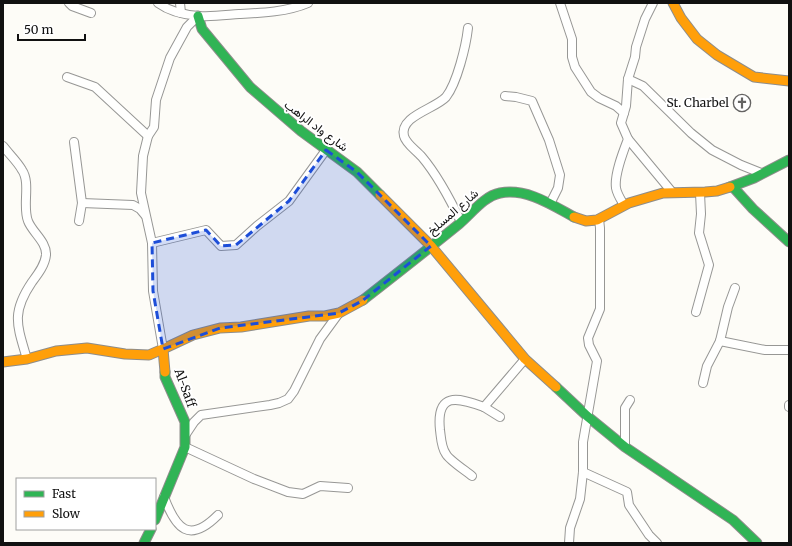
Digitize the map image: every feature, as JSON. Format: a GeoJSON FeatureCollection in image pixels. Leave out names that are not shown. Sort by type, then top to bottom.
{"type":"FeatureCollection","features":[{"type":"Feature","properties":{"kind":"street"},"geometry":{"type":"LineString","coordinates":[[69,3],[72,6],[91,13]]}},
{"type":"Feature","properties":{"kind":"street"},"geometry":{"type":"LineString","coordinates":[[158,3],[165,8],[198,16],[276,11],[302,6],[308,3]]}},
{"type":"Feature","properties":{"kind":"street"},"geometry":{"type":"LineString","coordinates":[[180,3],[181,13]]}},
{"type":"Feature","properties":{"kind":"street"},"geometry":{"type":"LineString","coordinates":[[560,3],[572,38],[572,57],[575,67],[591,92],[599,98],[616,106],[624,113]]}},
{"type":"Feature","properties":{"kind":"street"},"geometry":{"type":"LineString","coordinates":[[653,3],[640,34],[628,79],[626,106],[621,123],[623,131],[628,139],[672,192]]}},
{"type":"Feature","properties":{"kind":"street"},"geometry":{"type":"LineString","coordinates":[[673,3],[681,18],[697,39],[717,55],[754,77],[789,81]]}},
{"type":"Feature","properties":{"kind":"street"},"geometry":{"type":"LineString","coordinates":[[3,362],[27,359],[56,351],[86,348],[125,354],[149,355],[163,349],[153,291],[152,243],[141,193],[143,156],[148,136],[154,128],[156,100],[170,58],[187,27],[198,16]]}},
{"type":"Feature","properties":{"kind":"street","name":"شارع واد الراهب"},"geometry":{"type":"LineString","coordinates":[[198,16],[202,29],[250,87],[326,150],[357,172],[431,246],[525,359],[587,416],[625,447],[733,520],[757,543]]}},
{"type":"Feature","properties":{"kind":"street"},"geometry":{"type":"LineString","coordinates":[[461,222],[431,169],[406,140],[404,134],[406,123],[439,103],[446,97],[451,89],[457,72],[468,28]]}},
{"type":"Feature","properties":{"kind":"street"},"geometry":{"type":"LineString","coordinates":[[67,77],[95,87],[148,136]]}},
{"type":"Feature","properties":{"kind":"street"},"geometry":{"type":"LineString","coordinates":[[628,79],[643,86],[712,150],[741,165],[761,173]]}},
{"type":"Feature","properties":{"kind":"street"},"geometry":{"type":"LineString","coordinates":[[505,96],[532,101],[549,140],[560,175],[558,188],[550,204]]}},
{"type":"Feature","properties":{"kind":"street"},"geometry":{"type":"LineString","coordinates":[[624,205],[618,194],[616,180],[628,139]]}},
{"type":"Feature","properties":{"kind":"street"},"geometry":{"type":"LineString","coordinates":[[74,142],[82,203],[79,221]]}},
{"type":"Feature","properties":{"kind":"street"},"geometry":{"type":"LineString","coordinates":[[3,146],[23,170],[26,187],[28,221],[44,246],[46,253],[44,264],[23,296],[18,310],[17,320],[27,359]]}},
{"type":"Feature","properties":{"kind":"street"},"geometry":{"type":"LineString","coordinates":[[152,243],[206,230],[221,246],[236,244],[289,201],[326,150]]}},
{"type":"Feature","properties":{"kind":"street"},"geometry":{"type":"LineString","coordinates":[[569,543],[570,528],[580,499],[583,472],[583,442],[597,361],[589,345],[588,338],[600,309],[599,220],[624,205],[662,193],[700,193],[716,191],[733,186],[789,160]]}},
{"type":"Feature","properties":{"kind":"street"},"geometry":{"type":"LineString","coordinates":[[733,186],[749,206],[771,224],[789,242]]}},
{"type":"Feature","properties":{"kind":"street","name":"شارع المسلخ"},"geometry":{"type":"LineString","coordinates":[[163,349],[194,335],[220,328],[309,316],[325,316],[339,313],[362,300],[461,222],[490,196],[500,192],[512,191],[521,193],[550,204],[575,218],[585,221],[599,220]]}},
{"type":"Feature","properties":{"kind":"street"},"geometry":{"type":"LineString","coordinates":[[133,205],[137,202],[141,193]]}},
{"type":"Feature","properties":{"kind":"street"},"geometry":{"type":"LineString","coordinates":[[696,312],[709,265],[699,233],[701,214],[700,193]]}},
{"type":"Feature","properties":{"kind":"street"},"geometry":{"type":"LineString","coordinates":[[82,203],[133,205],[140,209],[147,217]]}},
{"type":"Feature","properties":{"kind":"street"},"geometry":{"type":"LineString","coordinates":[[703,382],[707,366],[720,341],[728,307],[735,288]]}},
{"type":"Feature","properties":{"kind":"street"},"geometry":{"type":"LineString","coordinates":[[186,434],[201,415],[270,405],[288,399],[294,391],[320,339],[339,313]]}},
{"type":"Feature","properties":{"kind":"street"},"geometry":{"type":"LineString","coordinates":[[720,341],[765,350],[789,350]]}},
{"type":"Feature","properties":{"kind":"street","name":"Al-Saff"},"geometry":{"type":"LineString","coordinates":[[156,517],[185,447],[186,434],[185,422],[165,377],[163,349]]}},
{"type":"Feature","properties":{"kind":"street"},"geometry":{"type":"LineString","coordinates":[[484,407],[525,359]]}},
{"type":"Feature","properties":{"kind":"street"},"geometry":{"type":"LineString","coordinates":[[472,476],[446,455],[442,445],[440,410],[444,403],[451,400],[467,401],[484,407],[500,417]]}},
{"type":"Feature","properties":{"kind":"street"},"geometry":{"type":"LineString","coordinates":[[625,447],[625,408],[630,400]]}},
{"type":"Feature","properties":{"kind":"street"},"geometry":{"type":"LineString","coordinates":[[185,447],[254,479],[288,492],[303,494],[320,486],[348,488]]}},
{"type":"Feature","properties":{"kind":"street"},"geometry":{"type":"LineString","coordinates":[[583,472],[627,492],[629,505],[649,535],[657,543]]}},
{"type":"Feature","properties":{"kind":"street"},"geometry":{"type":"LineString","coordinates":[[164,497],[170,512],[177,522],[188,531],[192,532],[199,530],[210,523],[218,515]]}},
{"type":"Feature","properties":{"kind":"street"},"geometry":{"type":"LineString","coordinates":[[144,543],[150,530]]}},
{"type":"Feature","properties":{"kind":"highlighted area"},"geometry":{"type":"Polygon","coordinates":[[[326,150],[357,172],[431,246],[362,301],[339,313],[220,328],[163,349],[153,291],[152,243],[206,230],[221,246],[236,245],[289,201],[326,150]]]}},
{"type":"Feature","properties":{"kind":"traffic: fast"},"geometry":{"type":"LineString","coordinates":[[198,16],[202,29],[250,87],[301,131],[357,172],[380,195]]}},
{"type":"Feature","properties":{"kind":"traffic: fast"},"geometry":{"type":"LineString","coordinates":[[730,187],[754,178],[789,160]]}},
{"type":"Feature","properties":{"kind":"traffic: fast"},"geometry":{"type":"LineString","coordinates":[[733,187],[753,209],[789,242]]}},
{"type":"Feature","properties":{"kind":"traffic: fast"},"geometry":{"type":"LineString","coordinates":[[363,300],[459,224],[483,201],[494,195],[510,192],[529,195],[574,217]]}},
{"type":"Feature","properties":{"kind":"traffic: fast"},"geometry":{"type":"LineString","coordinates":[[156,518],[185,447],[185,422],[165,377],[165,372]]}},
{"type":"Feature","properties":{"kind":"traffic: fast"},"geometry":{"type":"LineString","coordinates":[[556,387],[587,416],[625,447],[733,520],[757,543]]}},
{"type":"Feature","properties":{"kind":"traffic: fast"},"geometry":{"type":"LineString","coordinates":[[144,543],[150,530]]}},
{"type":"Feature","properties":{"kind":"traffic: slow"},"geometry":{"type":"LineString","coordinates":[[673,3],[681,18],[697,39],[717,55],[754,77],[789,81]]}},
{"type":"Feature","properties":{"kind":"traffic: slow"},"geometry":{"type":"LineString","coordinates":[[574,217],[586,221],[597,220],[629,203],[663,193],[717,191],[730,187]]}},
{"type":"Feature","properties":{"kind":"traffic: slow"},"geometry":{"type":"LineString","coordinates":[[380,195],[431,246],[525,359],[556,387]]}},
{"type":"Feature","properties":{"kind":"traffic: slow"},"geometry":{"type":"LineString","coordinates":[[163,349],[193,335],[220,328],[241,327],[309,316],[325,316],[339,313],[363,300]]}},
{"type":"Feature","properties":{"kind":"traffic: slow"},"geometry":{"type":"LineString","coordinates":[[3,362],[27,359],[56,351],[87,348],[125,354],[149,355],[163,349],[165,372]]}},
{"type":"Feature","properties":{"kind":"place","name":"St. Charbel"},"geometry":{"type":"Point","coordinates":[742,103]}}]}
